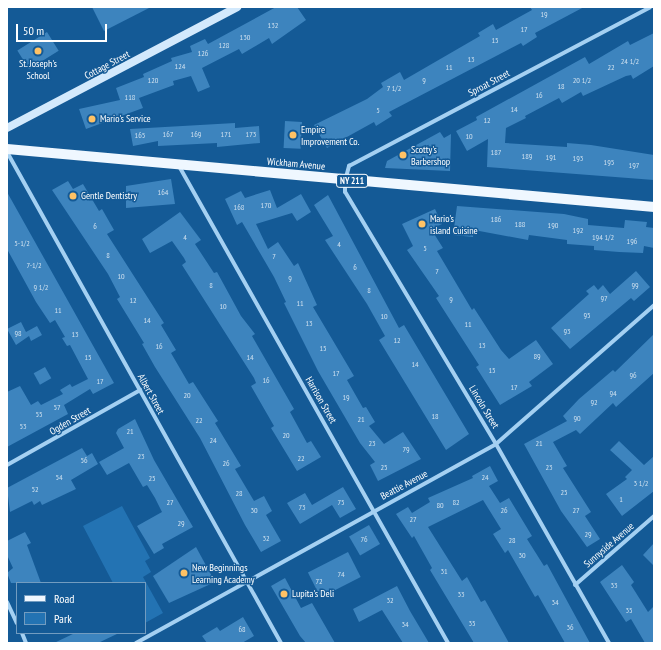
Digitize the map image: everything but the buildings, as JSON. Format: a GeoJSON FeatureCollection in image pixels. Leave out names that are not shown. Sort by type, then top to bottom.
{"type":"FeatureCollection","features":[{"type":"Feature","properties":{"kind":"main road","name":"Wickham Avenue"},"geometry":{"type":"LineString","coordinates":[[7,151],[654,207]]}},
{"type":"Feature","properties":{"kind":"street","name":"Cottage Street"},"geometry":{"type":"LineString","coordinates":[[7,128],[237,7]]}},
{"type":"Feature","properties":{"kind":"street","name":"Sproat Street"},"geometry":{"type":"LineString","coordinates":[[345,181],[349,166],[650,7]]}},
{"type":"Feature","properties":{"kind":"street","name":"Albert Street"},"geometry":{"type":"LineString","coordinates":[[7,151],[281,643]]}},
{"type":"Feature","properties":{"kind":"street","name":"Harrison Street"},"geometry":{"type":"LineString","coordinates":[[179,165],[375,510],[448,643]]}},
{"type":"Feature","properties":{"kind":"street","name":"Lincoln Street"},"geometry":{"type":"LineString","coordinates":[[345,181],[345,192],[496,444],[609,643]]}},
{"type":"Feature","properties":{"kind":"street","name":"Beattie Avenue"},"geometry":{"type":"LineString","coordinates":[[136,643],[248,583],[375,510],[496,444],[654,304]]}},
{"type":"Feature","properties":{"kind":"street","name":"Ogden Street"},"geometry":{"type":"LineString","coordinates":[[7,465],[140,390]]}},
{"type":"Feature","properties":{"kind":"street","name":"Sunnyside Avenue"},"geometry":{"type":"LineString","coordinates":[[575,585],[654,516]]}},
{"type":"Feature","properties":{"kind":"street"},"geometry":{"type":"LineString","coordinates":[[7,602],[16,621]]}},
{"type":"Feature","properties":{"kind":"green space"},"geometry":{"type":"Polygon","coordinates":[[[122,506],[150,558],[145,561],[151,572],[143,577],[146,582],[112,582],[83,526],[122,506]]]}},
{"type":"Feature","properties":{"kind":"green space"},"geometry":{"type":"Polygon","coordinates":[[[146,582],[163,613],[146,622],[146,582]]]}},
{"type":"Feature","properties":{"kind":"place","name":"St. Joseph's School"},"geometry":{"type":"Point","coordinates":[38,51]}},
{"type":"Feature","properties":{"kind":"place","name":"Mario's Service"},"geometry":{"type":"Point","coordinates":[92,119]}},
{"type":"Feature","properties":{"kind":"place","name":"Empire Improvement Co."},"geometry":{"type":"Point","coordinates":[293,135]}},
{"type":"Feature","properties":{"kind":"place","name":"Scotty's Barbershop"},"geometry":{"type":"Point","coordinates":[403,155]}},
{"type":"Feature","properties":{"kind":"place","name":"Gentle Dentistry"},"geometry":{"type":"Point","coordinates":[73,196]}},
{"type":"Feature","properties":{"kind":"place","name":"Mario's island Cuisine"},"geometry":{"type":"Point","coordinates":[422,224]}},
{"type":"Feature","properties":{"kind":"place","name":"New Beginnings Learning Academy"},"geometry":{"type":"Point","coordinates":[184,573]}},
{"type":"Feature","properties":{"kind":"place","name":"Lupita's Deli"},"geometry":{"type":"Point","coordinates":[284,594]}}]}
